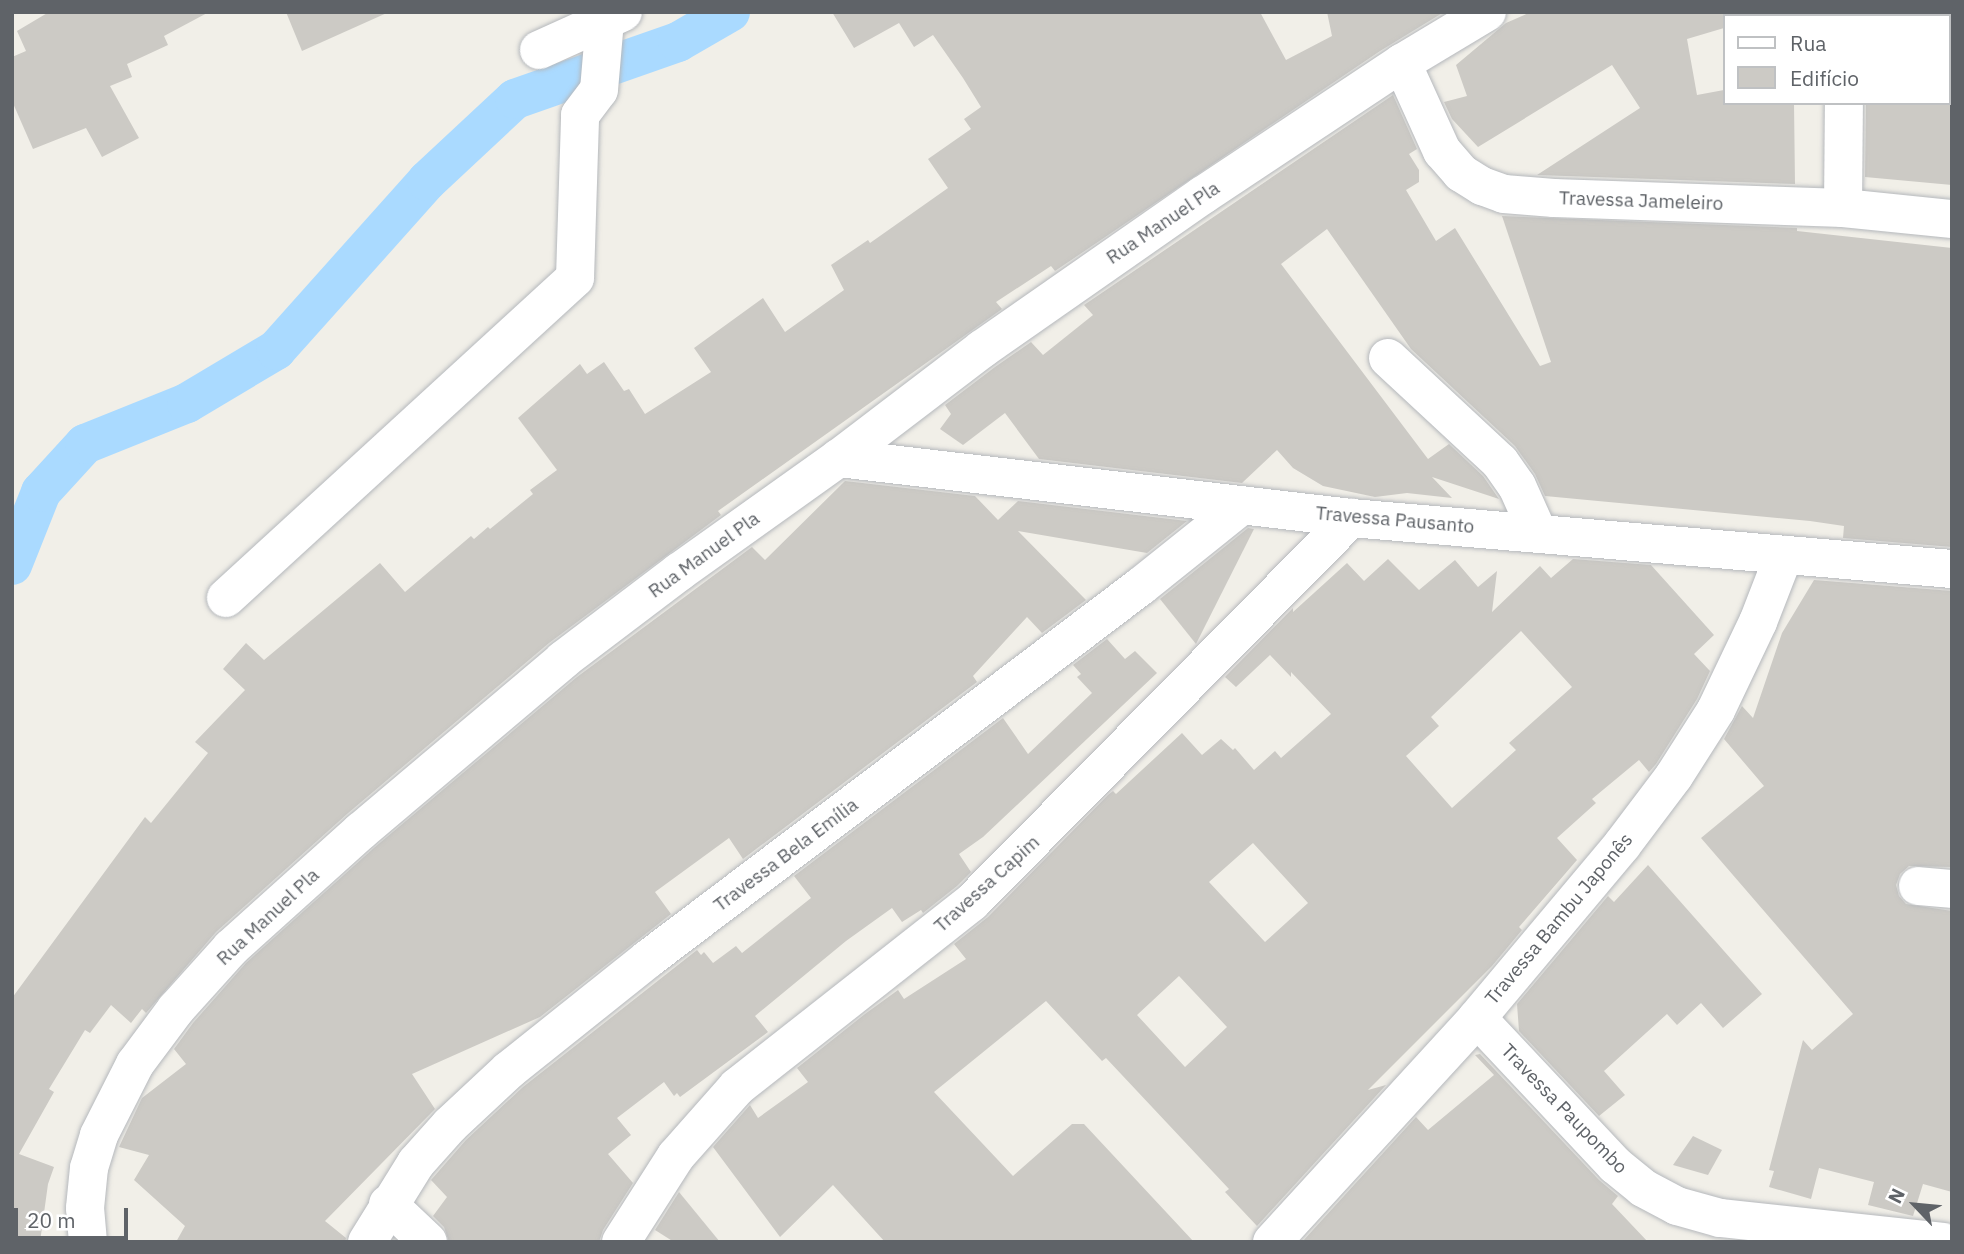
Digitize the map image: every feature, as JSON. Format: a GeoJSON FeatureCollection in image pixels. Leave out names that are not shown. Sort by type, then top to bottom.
{"type":"FeatureCollection","features":[{"type":"Feature","properties":{"kind":"street","name":"Rua Manuel Pla"},"geometry":{"type":"LineString","coordinates":[[88,1242],[85,1208],[89,1168],[99,1135],[135,1064],[176,1009],[231,948],[361,831],[563,660],[679,572],[839,458],[982,349],[1402,63],[1487,12]]}},
{"type":"Feature","properties":{"kind":"street"},"geometry":{"type":"LineString","coordinates":[[539,50],[611,21]]}},
{"type":"Feature","properties":{"kind":"street"},"geometry":{"type":"LineString","coordinates":[[226,598],[575,278],[580,115],[599,90],[611,21]]}},
{"type":"Feature","properties":{"kind":"street","name":"Travessa Jameleiro"},"geometry":{"type":"LineString","coordinates":[[1402,63],[1442,151],[1461,173],[1482,186],[1504,194],[1843,208],[1952,219]]}},
{"type":"Feature","properties":{"kind":"street"},"geometry":{"type":"LineString","coordinates":[[1843,208],[1844,105]]}},
{"type":"Feature","properties":{"kind":"street"},"geometry":{"type":"LineString","coordinates":[[1388,358],[1500,462],[1517,486],[1538,533]]}},
{"type":"Feature","properties":{"kind":"street","name":"Travessa Pausanto"},"geometry":{"type":"LineString","coordinates":[[839,458],[1351,518],[1952,569]]}},
{"type":"Feature","properties":{"kind":"street","name":"Travessa Bela Emília"},"geometry":{"type":"LineString","coordinates":[[367,1242],[388,1204],[416,1163],[450,1125],[509,1070],[648,959],[1141,586],[1242,505]]}},
{"type":"Feature","properties":{"kind":"street","name":"Travessa Capim"},"geometry":{"type":"LineString","coordinates":[[621,1242],[676,1156],[737,1087],[972,902],[1351,518]]}},
{"type":"Feature","properties":{"kind":"street","name":"Travessa Bambu Japonês"},"geometry":{"type":"LineString","coordinates":[[1272,1242],[1477,1018],[1622,845],[1674,776],[1716,710],[1758,622],[1784,555]]}},
{"type":"Feature","properties":{"kind":"street","name":"Travessa Paupombo"},"geometry":{"type":"LineString","coordinates":[[1477,1018],[1615,1166],[1643,1188],[1677,1206],[1720,1218],[1943,1242]]}},
{"type":"Feature","properties":{"kind":"street"},"geometry":{"type":"LineString","coordinates":[[388,1204],[428,1242]]}},
{"type":"Feature","properties":{"kind":"building"},"geometry":{"type":"Polygon","coordinates":[[[49,12],[209,12],[164,36],[168,45],[127,64],[132,77],[110,86],[139,138],[102,157],[86,128],[33,149],[12,101],[12,57],[26,51],[17,31],[49,12]]]}},
{"type":"Feature","properties":{"kind":"building"},"geometry":{"type":"Polygon","coordinates":[[[286,12],[389,12],[302,51],[286,12]]]}},
{"type":"Feature","properties":{"kind":"building"},"geometry":{"type":"Polygon","coordinates":[[[832,12],[1260,12],[1286,60],[1332,36],[1327,12],[1444,12],[1380,51],[1055,271],[1051,266],[996,302],[1002,309],[718,511],[721,515],[549,643],[347,814],[216,932],[146,1013],[142,1009],[131,1023],[111,1005],[90,1033],[85,1030],[49,1089],[54,1092],[19,1154],[54,1167],[48,1184],[40,1242],[12,1242],[12,998],[145,817],[151,823],[208,753],[195,742],[245,690],[223,669],[246,643],[264,660],[380,563],[405,592],[471,536],[474,539],[488,527],[490,529],[533,494],[530,490],[557,470],[518,418],[580,364],[587,374],[604,362],[624,391],[629,389],[645,414],[711,372],[694,348],[763,298],[785,332],[844,290],[831,265],[868,240],[870,243],[948,188],[928,159],[971,129],[964,119],[981,107],[963,78],[933,35],[914,47],[899,23],[854,48],[832,12]]]}},
{"type":"Feature","properties":{"kind":"building"},"geometry":{"type":"Polygon","coordinates":[[[1531,12],[1748,12],[1722,14],[1722,29],[1687,39],[1697,95],[1722,90],[1722,105],[1794,105],[1795,184],[1537,175],[1640,108],[1612,65],[1478,147],[1452,119],[1444,102],[1467,96],[1456,65],[1506,23],[1531,12]]]}},
{"type":"Feature","properties":{"kind":"building"},"geometry":{"type":"Polygon","coordinates":[[[1393,95],[1417,149],[1409,154],[1419,170],[1419,182],[1406,190],[1436,241],[1455,228],[1540,366],[1551,362],[1502,216],[1797,228],[1797,231],[1952,248],[1952,547],[1843,538],[1844,526],[1810,521],[1545,496],[1535,474],[1515,446],[1411,349],[1327,229],[1281,264],[1428,459],[1449,444],[1483,476],[1499,499],[1432,477],[1452,498],[1407,493],[1375,497],[1323,486],[1293,468],[1277,450],[1242,483],[1039,459],[1005,413],[963,445],[940,429],[951,414],[945,405],[995,367],[1031,342],[1043,355],[1093,315],[1084,305],[1393,95]]]}},
{"type":"Feature","properties":{"kind":"building"},"geometry":{"type":"Polygon","coordinates":[[[1952,103],[1952,185],[1865,177],[1866,105],[1952,103]]]}},
{"type":"Feature","properties":{"kind":"building"},"geometry":{"type":"Polygon","coordinates":[[[845,481],[975,496],[998,520],[1018,501],[1187,521],[1147,553],[1018,531],[1086,600],[1042,633],[1027,617],[973,676],[977,682],[743,859],[729,838],[655,892],[671,914],[540,1017],[412,1074],[435,1109],[325,1221],[346,1238],[345,1242],[176,1242],[185,1226],[134,1180],[149,1155],[119,1147],[142,1098],[186,1064],[174,1049],[193,1023],[246,963],[375,847],[577,677],[752,547],[765,560],[845,481]]]}},
{"type":"Feature","properties":{"kind":"building"},"geometry":{"type":"Polygon","coordinates":[[[1248,528],[1254,529],[1196,644],[1160,599],[1248,528]]]}},
{"type":"Feature","properties":{"kind":"building"},"geometry":{"type":"Polygon","coordinates":[[[1388,559],[1419,590],[1455,560],[1478,587],[1497,571],[1492,612],[1540,566],[1551,578],[1573,559],[1651,565],[1714,635],[1694,654],[1710,671],[1697,699],[1649,772],[1639,760],[1592,799],[1596,803],[1557,838],[1577,860],[1519,927],[1522,930],[1492,966],[1368,1090],[1386,1085],[1257,1226],[1225,1192],[1229,1189],[1106,1058],[1102,1061],[1046,1001],[934,1092],[1013,1176],[1072,1124],[1084,1124],[1194,1242],[885,1242],[833,1185],[780,1237],[713,1147],[750,1105],[758,1118],[808,1082],[797,1068],[865,1014],[898,990],[904,999],[966,959],[954,944],[988,917],[1108,795],[1113,791],[1116,794],[1182,733],[1202,755],[1221,739],[1233,750],[1235,748],[1254,770],[1275,751],[1281,758],[1331,714],[1291,672],[1291,677],[1270,655],[1236,687],[1225,677],[1293,608],[1293,612],[1347,563],[1364,581],[1388,559]],[[1521,631],[1431,717],[1439,726],[1406,756],[1452,808],[1516,750],[1509,743],[1572,687],[1521,631]],[[1253,843],[1209,882],[1265,942],[1308,903],[1253,843]],[[1179,976],[1137,1015],[1185,1067],[1227,1027],[1179,976]]]}},
{"type":"Feature","properties":{"kind":"building"},"geometry":{"type":"Polygon","coordinates":[[[1814,580],[1952,591],[1952,867],[1909,866],[1900,874],[1896,885],[1899,896],[1906,904],[1952,911],[1952,1192],[1923,1184],[1913,1216],[1868,1205],[1874,1182],[1819,1168],[1811,1199],[1769,1187],[1774,1171],[1769,1170],[1803,1040],[1812,1050],[1853,1014],[1701,838],[1764,786],[1724,739],[1742,706],[1753,718],[1782,633],[1814,580]]]}},
{"type":"Feature","properties":{"kind":"building"},"geometry":{"type":"Polygon","coordinates":[[[1107,639],[1125,659],[1135,651],[1157,673],[983,837],[959,854],[971,872],[957,886],[923,913],[921,910],[902,922],[892,908],[846,941],[755,1016],[768,1032],[680,1097],[677,1093],[674,1096],[664,1082],[617,1118],[631,1135],[608,1154],[633,1183],[603,1230],[599,1242],[449,1242],[444,1227],[433,1216],[447,1197],[431,1180],[466,1140],[523,1087],[697,950],[701,955],[704,952],[713,963],[736,946],[742,953],[811,898],[794,876],[1003,718],[1028,754],[1092,693],[1077,677],[1081,674],[1073,665],[1107,639]]]}},
{"type":"Feature","properties":{"kind":"building"},"geometry":{"type":"Polygon","coordinates":[[[1648,865],[1762,994],[1723,1028],[1701,1003],[1677,1025],[1667,1014],[1604,1071],[1625,1095],[1599,1116],[1519,1031],[1517,1004],[1608,896],[1614,902],[1648,865]]]}},
{"type":"Feature","properties":{"kind":"building"},"geometry":{"type":"Polygon","coordinates":[[[1480,1054],[1599,1180],[1618,1196],[1612,1204],[1648,1242],[1302,1242],[1416,1117],[1428,1130],[1494,1075],[1475,1055],[1480,1054]]]}},
{"type":"Feature","properties":{"kind":"building"},"geometry":{"type":"Polygon","coordinates":[[[1693,1136],[1722,1150],[1708,1175],[1673,1165],[1693,1136]]]}},
{"type":"Feature","properties":{"kind":"building"},"geometry":{"type":"Polygon","coordinates":[[[679,1192],[720,1242],[674,1242],[655,1230],[679,1192]]]}},
{"type":"Feature","properties":{"kind":"waterway"},"geometry":{"type":"LineString","coordinates":[[12,565],[41,492],[85,444],[187,403],[276,350],[427,181],[515,99],[678,42],[730,12]]}}]}
